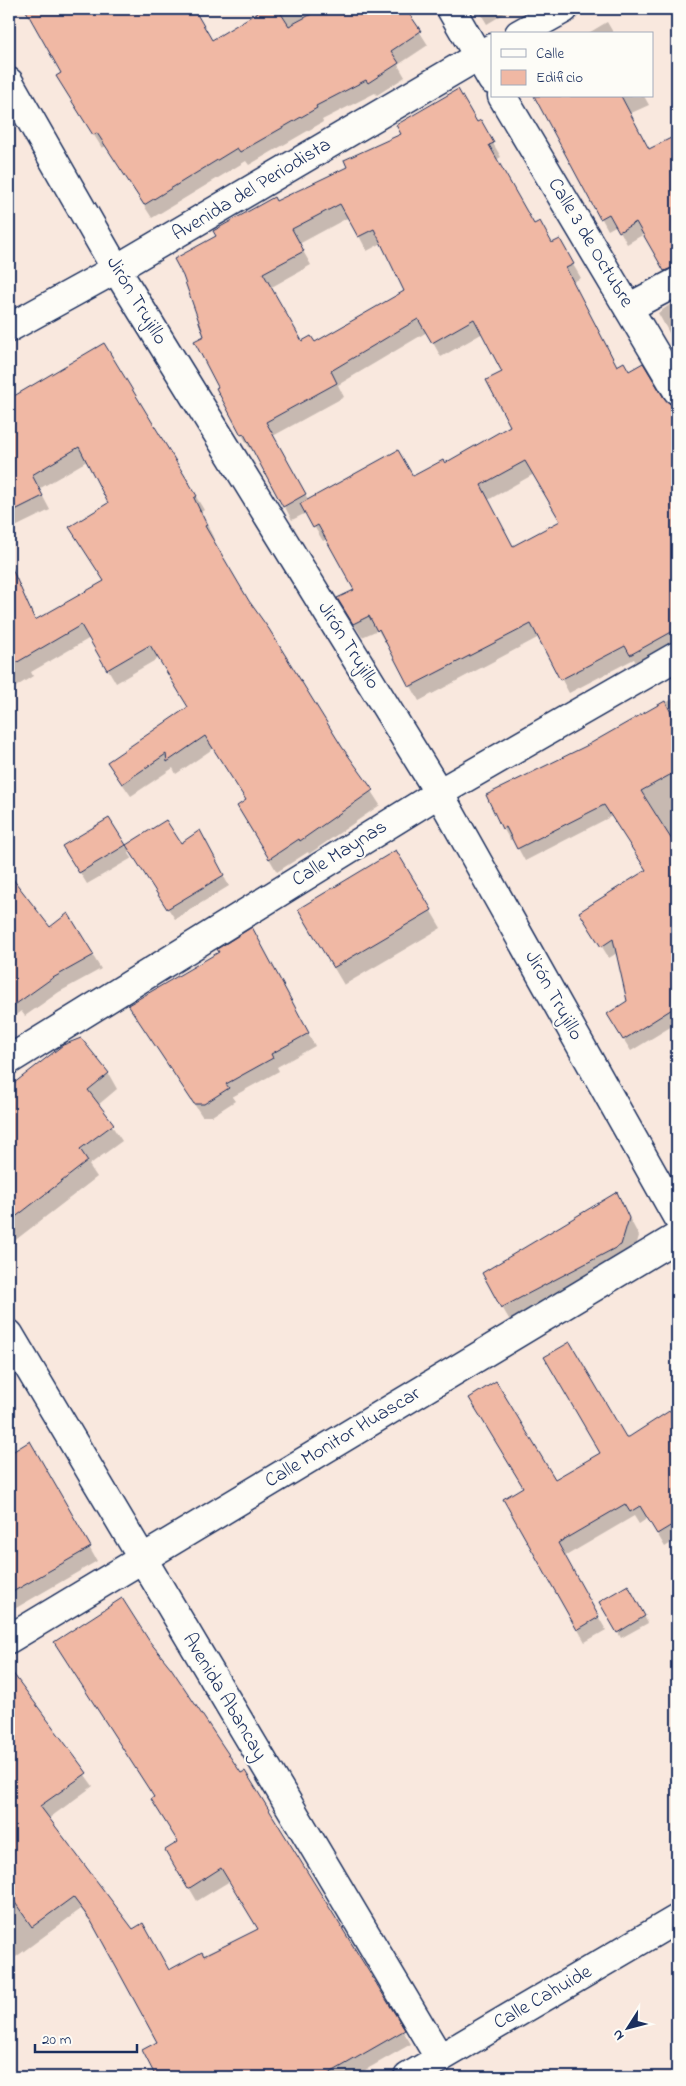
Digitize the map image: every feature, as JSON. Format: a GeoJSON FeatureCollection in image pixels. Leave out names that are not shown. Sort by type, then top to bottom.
{"type":"FeatureCollection","features":[{"type":"Feature","properties":{"kind":"street"},"geometry":{"type":"LineString","coordinates":[[451,9],[485,52],[491,76]]}},
{"type":"Feature","properties":{"kind":"street"},"geometry":{"type":"LineString","coordinates":[[523,32],[564,9]]}},
{"type":"Feature","properties":{"kind":"street","name":"Avenida del Periodista"},"geometry":{"type":"LineString","coordinates":[[9,328],[116,270],[485,52]]}},
{"type":"Feature","properties":{"kind":"street","name":"Jirón Trujillo"},"geometry":{"type":"LineString","coordinates":[[9,82],[116,270],[438,793],[677,1216]]}},
{"type":"Feature","properties":{"kind":"street","name":"Calle 3 de Octubre"},"geometry":{"type":"LineString","coordinates":[[503,98],[677,390]]}},
{"type":"Feature","properties":{"kind":"street"},"geometry":{"type":"LineString","coordinates":[[628,308],[677,282]]}},
{"type":"Feature","properties":{"kind":"street","name":"Calle Maynas"},"geometry":{"type":"LineString","coordinates":[[9,1060],[438,793],[677,656]]}},
{"type":"Feature","properties":{"kind":"street","name":"Calle Monitor Huascar"},"geometry":{"type":"LineString","coordinates":[[9,1639],[677,1237]]}},
{"type":"Feature","properties":{"kind":"street","name":"Avenida Abancay"},"geometry":{"type":"LineString","coordinates":[[9,1334],[440,2059]]}},
{"type":"Feature","properties":{"kind":"street","name":"Calle Cahuide"},"geometry":{"type":"LineString","coordinates":[[408,2077],[677,1919]]}},
{"type":"Feature","properties":{"kind":"building"},"geometry":{"type":"Polygon","coordinates":[[[25,9],[194,9],[212,40],[263,9],[278,9],[289,26],[321,9],[406,9],[421,31],[391,51],[399,63],[368,83],[366,80],[316,106],[317,108],[240,152],[237,148],[144,205],[97,133],[93,135],[56,76],[61,73],[25,9]]]}},
{"type":"Feature","properties":{"kind":"building"},"geometry":{"type":"Polygon","coordinates":[[[458,89],[477,122],[481,120],[494,143],[489,145],[534,224],[540,221],[552,243],[560,239],[574,264],[566,268],[617,366],[624,362],[629,371],[643,363],[664,398],[670,404],[677,406],[677,629],[630,655],[625,646],[560,680],[531,624],[409,687],[379,629],[377,631],[369,616],[353,624],[337,598],[354,590],[318,525],[313,528],[300,504],[398,450],[413,476],[443,460],[445,463],[510,426],[486,380],[502,372],[474,319],[432,343],[418,319],[331,371],[337,383],[266,422],[306,494],[283,507],[244,434],[241,435],[194,341],[204,336],[183,276],[174,259],[216,236],[213,231],[274,197],[276,201],[347,167],[344,160],[401,134],[396,125],[458,89]],[[340,204],[292,229],[304,251],[263,273],[302,341],[311,336],[315,342],[404,291],[374,229],[358,237],[340,204]],[[525,461],[481,485],[513,546],[560,521],[525,461]]]}},
{"type":"Feature","properties":{"kind":"building"},"geometry":{"type":"Polygon","coordinates":[[[535,98],[622,98],[649,149],[677,135],[677,266],[664,271],[636,222],[619,232],[609,214],[600,219],[535,98]]]}},
{"type":"Feature","properties":{"kind":"building"},"geometry":{"type":"Polygon","coordinates":[[[104,343],[197,496],[194,498],[207,525],[205,526],[249,601],[269,629],[342,747],[373,790],[300,841],[299,839],[269,859],[237,806],[246,800],[205,736],[167,762],[166,754],[122,784],[107,762],[188,707],[150,645],[107,670],[81,625],[9,667],[9,562],[35,620],[104,581],[69,527],[108,503],[79,447],[32,475],[43,496],[9,513],[9,399],[104,343]]]}},
{"type":"Feature","properties":{"kind":"building"},"geometry":{"type":"Polygon","coordinates":[[[665,701],[677,724],[677,771],[641,791],[677,848],[677,1006],[623,1040],[607,1014],[627,1001],[613,939],[601,947],[579,912],[646,870],[604,805],[517,849],[506,827],[502,829],[486,795],[586,746],[665,701]]]}},
{"type":"Feature","properties":{"kind":"building"},"geometry":{"type":"Polygon","coordinates":[[[109,818],[126,845],[79,873],[62,846],[109,818]]]}},
{"type":"Feature","properties":{"kind":"building"},"geometry":{"type":"Polygon","coordinates":[[[166,820],[181,843],[200,830],[224,875],[167,909],[126,845],[166,820]]]}},
{"type":"Feature","properties":{"kind":"building"},"geometry":{"type":"Polygon","coordinates":[[[396,850],[432,910],[333,968],[298,909],[396,850]]]}},
{"type":"Feature","properties":{"kind":"building"},"geometry":{"type":"Polygon","coordinates":[[[9,874],[50,927],[68,913],[94,955],[51,979],[9,1009],[9,874]]]}},
{"type":"Feature","properties":{"kind":"building"},"geometry":{"type":"Polygon","coordinates":[[[252,927],[309,1033],[271,1054],[273,1058],[226,1084],[229,1088],[204,1104],[194,1104],[128,1005],[219,952],[217,949],[252,927]]]}},
{"type":"Feature","properties":{"kind":"building"},"geometry":{"type":"Polygon","coordinates":[[[81,1038],[109,1073],[88,1090],[114,1124],[80,1149],[88,1161],[9,1222],[9,1087],[63,1045],[81,1038]]]}},
{"type":"Feature","properties":{"kind":"building"},"geometry":{"type":"Polygon","coordinates":[[[617,1192],[629,1218],[621,1245],[501,1308],[482,1273],[617,1192]]]}},
{"type":"Feature","properties":{"kind":"building"},"geometry":{"type":"Polygon","coordinates":[[[570,1342],[626,1437],[629,1437],[677,1406],[677,1522],[657,1534],[640,1506],[630,1512],[625,1504],[558,1543],[599,1617],[577,1630],[503,1499],[523,1487],[469,1398],[496,1381],[555,1479],[600,1453],[544,1357],[570,1342]]]}},
{"type":"Feature","properties":{"kind":"building"},"geometry":{"type":"Polygon","coordinates":[[[30,1441],[91,1547],[9,1594],[9,1454],[30,1441]]]}},
{"type":"Feature","properties":{"kind":"building"},"geometry":{"type":"Polygon","coordinates":[[[628,1585],[645,1616],[617,1633],[599,1602],[628,1585]]]}},
{"type":"Feature","properties":{"kind":"building"},"geometry":{"type":"Polygon","coordinates":[[[122,1598],[150,1642],[171,1668],[241,1773],[245,1771],[405,2030],[323,2077],[156,2077],[142,2050],[157,2042],[91,1921],[73,1897],[32,1927],[9,1894],[9,1668],[87,1773],[40,1806],[133,1929],[143,1923],[169,1970],[202,1952],[204,1956],[258,1929],[221,1868],[188,1889],[165,1850],[178,1842],[151,1799],[154,1797],[54,1642],[122,1598]]]}}]}
